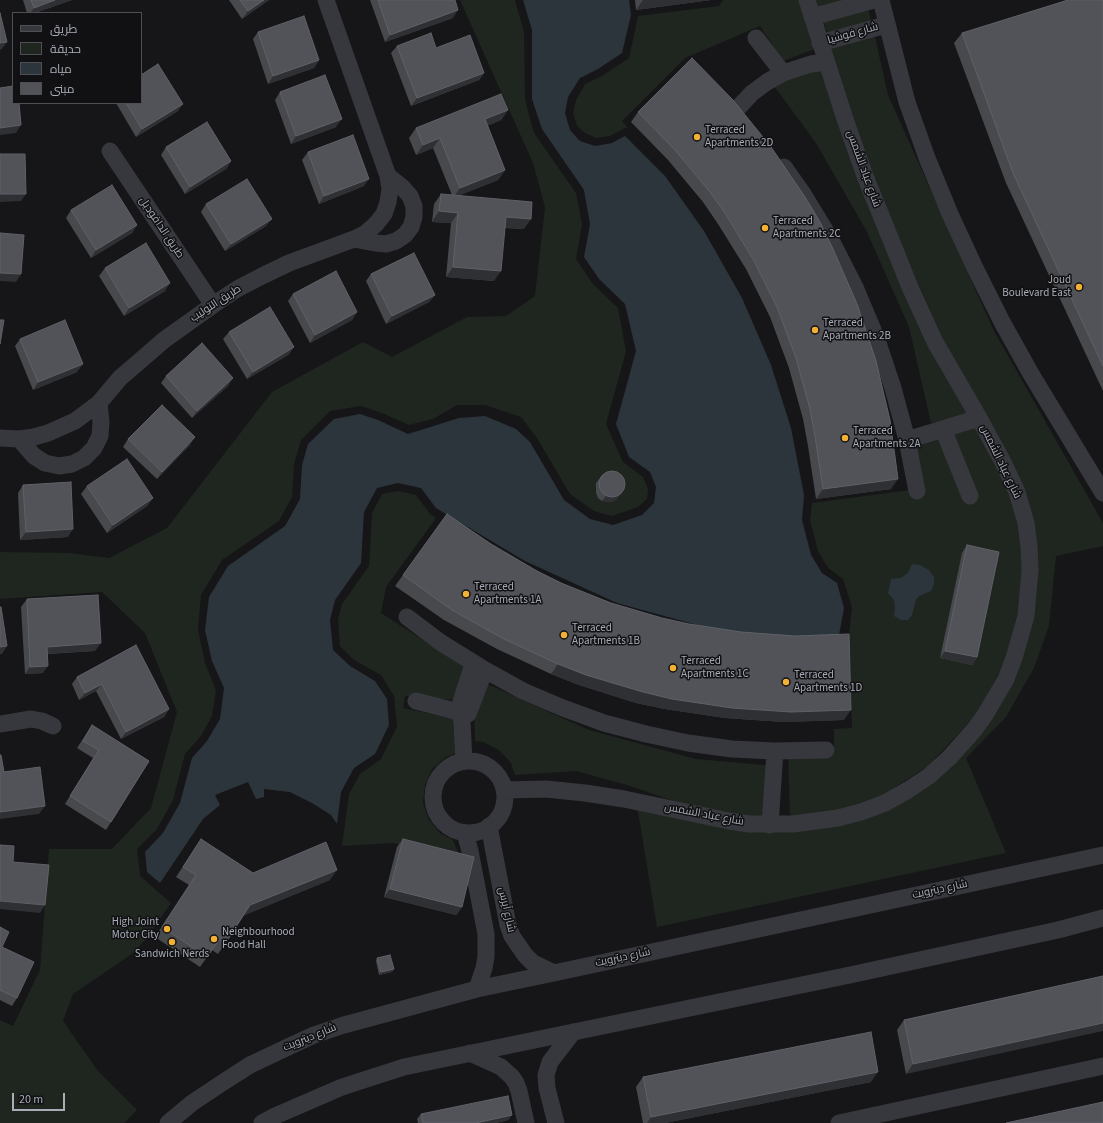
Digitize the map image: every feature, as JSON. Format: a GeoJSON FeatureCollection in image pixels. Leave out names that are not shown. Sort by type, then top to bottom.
{"type":"FeatureCollection","features":[{"type":"Feature","properties":{"kind":"street","name":"طريق التوليب"},"geometry":{"type":"LineString","coordinates":[[0,438],[19,439],[34,437],[62,428],[75,421],[98,403],[120,378],[141,360],[170,336],[213,305],[237,289],[276,270],[366,233],[384,214],[390,189],[388,176],[326,0]]}},
{"type":"Feature","properties":{"kind":"street","name":"شارع عباد الشمس"},"geometry":{"type":"LineString","coordinates":[[504,790],[546,789],[585,793],[624,799],[729,821],[770,825],[816,822],[838,818],[885,803],[929,776],[961,745],[985,715],[1006,679],[1014,658],[1026,616],[1029,594],[1029,546],[1026,523],[1017,492],[1004,464],[979,418],[935,342],[907,280],[865,176],[826,62],[807,0]]}},
{"type":"Feature","properties":{"kind":"street"},"geometry":{"type":"LineString","coordinates":[[812,17],[874,0]]}},
{"type":"Feature","properties":{"kind":"street"},"geometry":{"type":"LineString","coordinates":[[881,0],[907,102],[927,158],[950,214],[1002,322],[1031,374],[1103,493]]}},
{"type":"Feature","properties":{"kind":"street","name":"شارع فوشيا"},"geometry":{"type":"LineString","coordinates":[[820,43],[886,24]]}},
{"type":"Feature","properties":{"kind":"street"},"geometry":{"type":"LineString","coordinates":[[756,38],[783,73]]}},
{"type":"Feature","properties":{"kind":"street"},"geometry":{"type":"LineString","coordinates":[[737,108],[752,93],[783,73],[812,64],[826,62]]}},
{"type":"Feature","properties":{"kind":"street","name":"طريق الدافوديل"},"geometry":{"type":"LineString","coordinates":[[110,151],[213,305]]}},
{"type":"Feature","properties":{"kind":"street"},"geometry":{"type":"LineString","coordinates":[[776,156],[803,194],[827,233],[855,288],[876,337],[891,380],[907,440],[917,491]]}},
{"type":"Feature","properties":{"kind":"street"},"geometry":{"type":"LineString","coordinates":[[354,239],[376,244],[386,244],[396,241],[405,235],[411,227],[414,217],[414,206],[410,196],[403,188],[388,176]]}},
{"type":"Feature","properties":{"kind":"street"},"geometry":{"type":"LineString","coordinates":[[19,439],[34,456],[45,463],[59,466],[72,464],[84,458],[94,448],[100,436],[101,422],[98,403]]}},
{"type":"Feature","properties":{"kind":"street"},"geometry":{"type":"LineString","coordinates":[[907,440],[979,418]]}},
{"type":"Feature","properties":{"kind":"street"},"geometry":{"type":"LineString","coordinates":[[943,429],[970,496]]}},
{"type":"Feature","properties":{"kind":"street"},"geometry":{"type":"LineString","coordinates":[[407,617],[440,642],[479,667],[523,691],[604,723],[688,743],[732,749],[775,751],[826,750]]}},
{"type":"Feature","properties":{"kind":"street"},"geometry":{"type":"LineString","coordinates":[[464,762],[460,703],[479,667]]}},
{"type":"Feature","properties":{"kind":"street"},"geometry":{"type":"LineString","coordinates":[[416,701],[460,717]]}},
{"type":"Feature","properties":{"kind":"street"},"geometry":{"type":"LineString","coordinates":[[0,724],[31,719],[42,721],[53,726]]}},
{"type":"Feature","properties":{"kind":"street"},"geometry":{"type":"LineString","coordinates":[[770,825],[775,751]]}},
{"type":"Feature","properties":{"kind":"street"},"geometry":{"type":"LineString","coordinates":[[464,762],[475,762],[485,765],[501,780],[504,790],[505,799],[496,821],[478,832],[465,833],[454,830],[444,823],[437,814],[434,804],[433,792],[437,781],[444,772],[453,765],[464,762]]}},
{"type":"Feature","properties":{"kind":"street","name":"شارع آيرس"},"geometry":{"type":"LineString","coordinates":[[489,826],[508,925],[512,936],[521,950],[534,963],[554,973]]}},
{"type":"Feature","properties":{"kind":"street"},"geometry":{"type":"LineString","coordinates":[[465,833],[470,851],[486,934],[487,951],[484,968],[477,989]]}},
{"type":"Feature","properties":{"kind":"street","name":"شارع ديترويت"},"geometry":{"type":"LineString","coordinates":[[168,1123],[192,1103],[250,1065],[314,1035],[344,1025],[477,989],[1103,855]]}},
{"type":"Feature","properties":{"kind":"street"},"geometry":{"type":"LineString","coordinates":[[262,1123],[342,1087],[404,1067],[850,975],[1058,930],[1103,918]]}},
{"type":"Feature","properties":{"kind":"street"},"geometry":{"type":"LineString","coordinates":[[556,1123],[547,1088],[546,1075],[550,1062],[574,1032]]}},
{"type":"Feature","properties":{"kind":"street"},"geometry":{"type":"LineString","coordinates":[[470,1053],[501,1067],[512,1077],[519,1091],[526,1123]]}},
{"type":"Feature","properties":{"kind":"street"},"geometry":{"type":"LineString","coordinates":[[839,1123],[1103,1066]]}},
{"type":"Feature","properties":{"kind":"green space"},"geometry":{"type":"Polygon","coordinates":[[[460,0],[515,0],[524,32],[525,100],[534,133],[576,193],[582,224],[576,259],[593,284],[618,308],[626,351],[606,424],[623,462],[643,477],[648,489],[647,499],[638,507],[612,516],[594,511],[570,494],[537,438],[521,417],[485,405],[457,405],[433,419],[409,425],[382,413],[361,406],[330,411],[301,440],[294,464],[292,497],[279,521],[222,560],[201,595],[198,630],[205,663],[216,690],[212,716],[201,736],[185,754],[173,800],[157,829],[137,849],[140,876],[171,903],[147,938],[132,954],[73,994],[63,1021],[98,1071],[137,1110],[124,1123],[0,1123],[0,1020],[13,1026],[40,970],[49,849],[112,849],[151,808],[177,712],[145,633],[102,592],[0,599],[0,552],[69,553],[109,558],[167,528],[272,392],[363,342],[392,357],[467,317],[506,316],[535,296],[545,207],[533,163],[460,0]]]}},
{"type":"Feature","properties":{"kind":"green space"},"geometry":{"type":"Polygon","coordinates":[[[723,0],[805,0],[820,47],[783,61],[760,26],[685,58],[622,121],[627,127],[610,136],[596,138],[585,133],[577,126],[573,113],[576,100],[585,84],[602,76],[629,58],[638,16],[719,6],[723,0]]]}},
{"type":"Feature","properties":{"kind":"green space"},"geometry":{"type":"Polygon","coordinates":[[[816,0],[844,0],[818,7],[816,0]]]}},
{"type":"Feature","properties":{"kind":"green space"},"geometry":{"type":"Polygon","coordinates":[[[867,2],[871,21],[827,32],[821,14],[867,2]]]}},
{"type":"Feature","properties":{"kind":"green space"},"geometry":{"type":"Polygon","coordinates":[[[873,28],[888,95],[994,331],[1103,523],[1103,546],[1056,556],[1049,626],[1034,668],[1006,717],[966,758],[1006,853],[657,927],[636,799],[817,828],[935,774],[1022,650],[1034,531],[942,337],[867,168],[829,40],[873,28]]]}},
{"type":"Feature","properties":{"kind":"green space"},"geometry":{"type":"Polygon","coordinates":[[[824,57],[971,415],[931,423],[909,327],[866,230],[816,143],[771,82],[824,57]]]}},
{"type":"Feature","properties":{"kind":"green space"},"geometry":{"type":"Polygon","coordinates":[[[976,424],[1009,487],[1024,533],[1024,591],[1012,646],[980,711],[928,766],[877,799],[815,817],[790,818],[788,750],[834,754],[834,729],[852,728],[849,636],[852,607],[843,579],[828,568],[818,551],[810,520],[812,503],[918,489],[912,437],[976,424]]]}},
{"type":"Feature","properties":{"kind":"green space"},"geometry":{"type":"Polygon","coordinates":[[[398,491],[416,495],[430,514],[436,518],[386,587],[381,613],[465,667],[456,700],[405,696],[403,708],[455,719],[457,753],[446,757],[432,769],[425,785],[423,803],[429,820],[441,834],[452,839],[461,858],[393,843],[342,846],[349,794],[360,774],[381,759],[397,727],[394,696],[381,675],[354,660],[340,646],[338,620],[342,604],[369,566],[372,513],[382,494],[398,491]]]}},
{"type":"Feature","properties":{"kind":"green space"},"geometry":{"type":"Polygon","coordinates":[[[483,682],[589,730],[696,759],[775,766],[776,818],[709,813],[627,785],[576,771],[515,775],[511,763],[499,750],[483,742],[475,741],[474,698],[483,682]]]}},
{"type":"Feature","properties":{"kind":"water"},"geometry":{"type":"Polygon","coordinates":[[[523,0],[629,0],[631,15],[622,53],[598,69],[580,78],[568,97],[565,113],[570,130],[580,141],[595,146],[612,143],[625,136],[665,176],[704,231],[742,298],[771,365],[791,428],[804,495],[802,520],[811,555],[822,573],[837,583],[844,608],[839,635],[828,642],[719,631],[617,603],[525,561],[436,508],[421,488],[398,483],[377,488],[364,512],[361,563],[335,600],[330,620],[333,650],[350,666],[375,681],[387,699],[389,725],[375,754],[354,768],[341,792],[337,824],[331,815],[290,792],[264,789],[264,797],[256,799],[248,782],[215,795],[220,805],[203,819],[160,883],[147,872],[145,852],[163,833],[180,803],[192,758],[207,741],[220,719],[224,688],[212,661],[205,630],[209,597],[228,566],[285,526],[300,499],[302,465],[308,444],[334,419],[360,414],[378,420],[408,434],[459,418],[485,416],[516,429],[530,442],[564,500],[590,519],[613,525],[642,515],[654,503],[656,487],[650,472],[629,457],[616,424],[636,351],[625,304],[599,279],[584,257],[590,224],[584,190],[542,129],[532,99],[532,30],[523,0]]]}},
{"type":"Feature","properties":{"kind":"water"},"geometry":{"type":"Polygon","coordinates":[[[912,564],[920,565],[929,570],[934,577],[934,584],[931,591],[919,596],[916,600],[912,615],[908,620],[901,620],[894,616],[894,600],[888,593],[891,579],[901,578],[908,573],[912,564]]]}},
{"type":"Feature","properties":{"kind":"building"},"geometry":{"type":"Polygon","coordinates":[[[31,0],[55,0],[34,8],[31,0]]]}},
{"type":"Feature","properties":{"kind":"building"},"geometry":{"type":"Polygon","coordinates":[[[240,0],[264,0],[248,11],[240,0]]]}},
{"type":"Feature","properties":{"kind":"building"},"geometry":{"type":"Polygon","coordinates":[[[378,0],[455,0],[458,10],[390,35],[378,0]]]}},
{"type":"Feature","properties":{"kind":"building","name":"Joud Boulevard East"},"geometry":{"type":"Polygon","coordinates":[[[1068,0],[1103,0],[1103,366],[1013,173],[962,33],[1068,0]]]}},
{"type":"Feature","properties":{"kind":"building"},"geometry":{"type":"Polygon","coordinates":[[[0,13],[7,42],[0,43],[0,13]]]}},
{"type":"Feature","properties":{"kind":"building"},"geometry":{"type":"Polygon","coordinates":[[[304,16],[319,60],[273,76],[258,32],[304,16]]]}},
{"type":"Feature","properties":{"kind":"building"},"geometry":{"type":"Polygon","coordinates":[[[431,33],[436,48],[470,35],[484,73],[417,98],[397,46],[431,33]]]}},
{"type":"Feature","properties":{"kind":"building"},"geometry":{"type":"Polygon","coordinates":[[[692,58],[733,100],[771,147],[820,222],[857,304],[876,361],[890,420],[898,479],[823,489],[810,409],[796,358],[777,307],[753,259],[725,213],[710,192],[675,150],[638,112],[692,58]]]}},
{"type":"Feature","properties":{"kind":"building"},"geometry":{"type":"Polygon","coordinates":[[[158,64],[183,104],[142,129],[127,104],[142,104],[142,74],[158,64]]]}},
{"type":"Feature","properties":{"kind":"building"},"geometry":{"type":"Polygon","coordinates":[[[325,75],[342,119],[296,136],[280,92],[325,75]]]}},
{"type":"Feature","properties":{"kind":"building"},"geometry":{"type":"Polygon","coordinates":[[[12,86],[12,104],[19,104],[21,125],[0,128],[0,88],[12,86]]]}},
{"type":"Feature","properties":{"kind":"building"},"geometry":{"type":"Polygon","coordinates":[[[501,94],[508,110],[485,119],[505,170],[460,188],[440,138],[423,145],[416,128],[501,94]]]}},
{"type":"Feature","properties":{"kind":"building"},"geometry":{"type":"Polygon","coordinates":[[[207,122],[231,161],[190,187],[166,147],[207,122]]]}},
{"type":"Feature","properties":{"kind":"building"},"geometry":{"type":"Polygon","coordinates":[[[353,135],[369,179],[324,196],[308,152],[353,135]]]}},
{"type":"Feature","properties":{"kind":"building"},"geometry":{"type":"Polygon","coordinates":[[[0,154],[25,154],[26,194],[0,194],[0,154]]]}},
{"type":"Feature","properties":{"kind":"building"},"geometry":{"type":"Polygon","coordinates":[[[247,179],[272,219],[231,244],[206,204],[247,179]]]}},
{"type":"Feature","properties":{"kind":"building"},"geometry":{"type":"Polygon","coordinates":[[[112,185],[137,225],[96,250],[71,210],[112,185]]]}},
{"type":"Feature","properties":{"kind":"building"},"geometry":{"type":"Polygon","coordinates":[[[441,194],[532,202],[531,219],[506,217],[501,271],[453,267],[458,213],[439,211],[441,194]]]}},
{"type":"Feature","properties":{"kind":"building"},"geometry":{"type":"Polygon","coordinates":[[[0,233],[24,235],[21,274],[0,273],[0,233]]]}},
{"type":"Feature","properties":{"kind":"building"},"geometry":{"type":"Polygon","coordinates":[[[146,243],[170,283],[129,308],[105,268],[146,243]]]}},
{"type":"Feature","properties":{"kind":"building"},"geometry":{"type":"Polygon","coordinates":[[[414,253],[435,295],[392,316],[371,274],[414,253]]]}},
{"type":"Feature","properties":{"kind":"building"},"geometry":{"type":"Polygon","coordinates":[[[336,271],[357,312],[315,335],[293,294],[336,271]]]}},
{"type":"Feature","properties":{"kind":"building"},"geometry":{"type":"Polygon","coordinates":[[[270,307],[294,347],[253,372],[229,332],[270,307]]]}},
{"type":"Feature","properties":{"kind":"building"},"geometry":{"type":"Polygon","coordinates":[[[0,320],[4,320],[0,344],[0,320]]]}},
{"type":"Feature","properties":{"kind":"building"},"geometry":{"type":"Polygon","coordinates":[[[65,320],[83,364],[38,382],[20,339],[65,320]]]}},
{"type":"Feature","properties":{"kind":"building"},"geometry":{"type":"Polygon","coordinates":[[[202,343],[233,378],[197,411],[166,376],[202,343]]]}},
{"type":"Feature","properties":{"kind":"building"},"geometry":{"type":"Polygon","coordinates":[[[162,405],[195,437],[162,472],[128,439],[162,405]]]}},
{"type":"Feature","properties":{"kind":"building"},"geometry":{"type":"Polygon","coordinates":[[[127,459],[153,498],[113,525],[87,486],[127,459]]]}},
{"type":"Feature","properties":{"kind":"building"},"geometry":{"type":"Polygon","coordinates":[[[612,471],[621,475],[625,484],[621,493],[612,497],[603,493],[599,484],[603,475],[612,471]]]}},
{"type":"Feature","properties":{"kind":"building"},"geometry":{"type":"Polygon","coordinates":[[[71,482],[73,529],[26,532],[23,485],[71,482]]]}},
{"type":"Feature","properties":{"kind":"building"},"geometry":{"type":"Polygon","coordinates":[[[447,514],[491,544],[537,571],[561,583],[611,603],[662,618],[741,632],[795,636],[849,634],[851,710],[791,712],[732,708],[672,699],[586,675],[504,639],[452,610],[403,575],[447,514]]]}},
{"type":"Feature","properties":{"kind":"building"},"geometry":{"type":"Polygon","coordinates":[[[967,545],[999,552],[977,657],[945,651],[967,545]]]}},
{"type":"Feature","properties":{"kind":"building"},"geometry":{"type":"Polygon","coordinates":[[[98,595],[101,643],[47,647],[48,666],[30,667],[27,599],[98,595]]]}},
{"type":"Feature","properties":{"kind":"building"},"geometry":{"type":"Polygon","coordinates":[[[0,607],[7,646],[0,647],[0,607]]]}},
{"type":"Feature","properties":{"kind":"building"},"geometry":{"type":"Polygon","coordinates":[[[136,645],[169,709],[126,732],[102,684],[85,693],[77,677],[136,645]]]}},
{"type":"Feature","properties":{"kind":"building"},"geometry":{"type":"Polygon","coordinates":[[[92,725],[149,761],[111,822],[70,796],[99,750],[83,741],[92,725]]]}},
{"type":"Feature","properties":{"kind":"building"},"geometry":{"type":"Polygon","coordinates":[[[0,755],[4,772],[40,767],[45,806],[0,812],[0,755]]]}},
{"type":"Feature","properties":{"kind":"building"},"geometry":{"type":"Polygon","coordinates":[[[201,839],[253,873],[326,842],[337,870],[250,905],[225,944],[219,940],[207,957],[162,927],[196,875],[183,867],[201,839]]]}},
{"type":"Feature","properties":{"kind":"building"},"geometry":{"type":"Polygon","coordinates":[[[403,839],[474,857],[462,907],[390,889],[403,839]]]}},
{"type":"Feature","properties":{"kind":"building"},"geometry":{"type":"Polygon","coordinates":[[[0,845],[14,846],[13,862],[49,865],[45,905],[0,901],[0,845]]]}},
{"type":"Feature","properties":{"kind":"building"},"geometry":{"type":"Polygon","coordinates":[[[0,927],[9,932],[2,947],[34,962],[17,998],[0,990],[0,927]]]}},
{"type":"Feature","properties":{"kind":"building"},"geometry":{"type":"Polygon","coordinates":[[[390,955],[394,969],[381,972],[377,958],[390,955]]]}},
{"type":"Feature","properties":{"kind":"building"},"geometry":{"type":"Polygon","coordinates":[[[1103,976],[1103,1023],[913,1064],[904,1020],[1103,976]]]}},
{"type":"Feature","properties":{"kind":"building"},"geometry":{"type":"Polygon","coordinates":[[[871,1032],[878,1072],[651,1117],[643,1077],[871,1032]]]}},
{"type":"Feature","properties":{"kind":"building"},"geometry":{"type":"Polygon","coordinates":[[[508,1096],[512,1115],[476,1123],[423,1123],[421,1114],[508,1096]]]}},
{"type":"Feature","properties":{"kind":"building"},"geometry":{"type":"Polygon","coordinates":[[[1103,1102],[1103,1123],[1006,1123],[1103,1102]]]}},
{"type":"Feature","properties":{"kind":"place","name":"Terraced Apartments 2D"},"geometry":{"type":"Point","coordinates":[697,137]}},
{"type":"Feature","properties":{"kind":"place","name":"Terraced Apartments 2C"},"geometry":{"type":"Point","coordinates":[765,228]}},
{"type":"Feature","properties":{"kind":"place","name":"Joud Boulevard East"},"geometry":{"type":"Point","coordinates":[1079,287]}},
{"type":"Feature","properties":{"kind":"place","name":"Terraced Apartments 2B"},"geometry":{"type":"Point","coordinates":[815,330]}},
{"type":"Feature","properties":{"kind":"place","name":"Terraced Apartments 2A"},"geometry":{"type":"Point","coordinates":[845,438]}},
{"type":"Feature","properties":{"kind":"place","name":"Terraced Apartments 1A"},"geometry":{"type":"Point","coordinates":[466,594]}},
{"type":"Feature","properties":{"kind":"place","name":"Terraced Apartments 1B"},"geometry":{"type":"Point","coordinates":[564,635]}},
{"type":"Feature","properties":{"kind":"place","name":"Terraced Apartments 1C"},"geometry":{"type":"Point","coordinates":[673,668]}},
{"type":"Feature","properties":{"kind":"place","name":"Terraced Apartments 1D"},"geometry":{"type":"Point","coordinates":[786,682]}},
{"type":"Feature","properties":{"kind":"place","name":"High Joint Motor City"},"geometry":{"type":"Point","coordinates":[167,929]}},
{"type":"Feature","properties":{"kind":"place","name":"Neighbourhood Food Hall"},"geometry":{"type":"Point","coordinates":[214,939]}},
{"type":"Feature","properties":{"kind":"place","name":"Sandwich Nerds"},"geometry":{"type":"Point","coordinates":[172,942]}}]}
